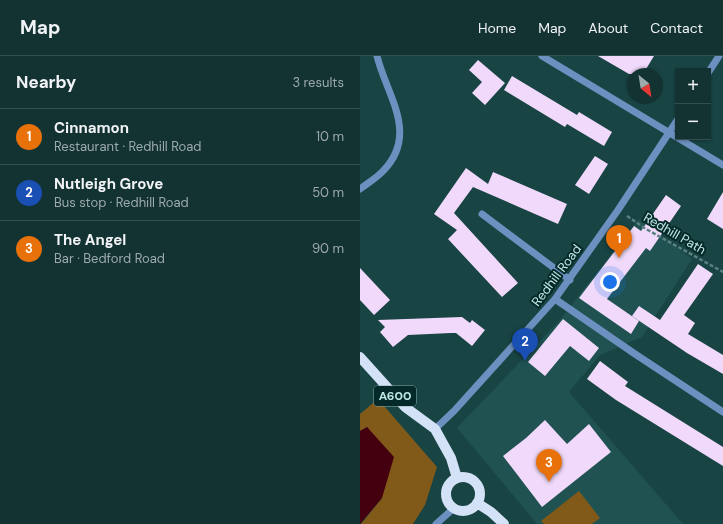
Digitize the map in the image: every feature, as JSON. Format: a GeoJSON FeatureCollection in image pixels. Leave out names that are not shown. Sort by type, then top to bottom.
{"type":"FeatureCollection","features":[{"type":"Feature","properties":{"kind":"main road","name":"A600"},"geometry":{"type":"LineString","coordinates":[[360,357],[405,407],[435,430],[451,458],[458,478]]}},
{"type":"Feature","properties":{"kind":"main road"},"geometry":{"type":"LineString","coordinates":[[458,478],[468,478],[476,484],[480,493],[474,508],[464,511],[453,508],[447,500],[447,490],[453,481],[458,478]]}},
{"type":"Feature","properties":{"kind":"main road"},"geometry":{"type":"LineString","coordinates":[[477,503],[491,512],[504,524]]}},
{"type":"Feature","properties":{"kind":"street"},"geometry":{"type":"LineString","coordinates":[[360,189],[384,170],[395,154],[400,136],[399,117],[377,56]]}},
{"type":"Feature","properties":{"kind":"street"},"geometry":{"type":"LineString","coordinates":[[542,56],[723,165]]}},
{"type":"Feature","properties":{"kind":"street"},"geometry":{"type":"LineString","coordinates":[[711,69],[719,56]]}},
{"type":"Feature","properties":{"kind":"street","name":"Redhill Road"},"geometry":{"type":"LineString","coordinates":[[435,430],[555,299],[570,280],[675,124]]}},
{"type":"Feature","properties":{"kind":"street"},"geometry":{"type":"LineString","coordinates":[[482,214],[570,280]]}},
{"type":"Feature","properties":{"kind":"street"},"geometry":{"type":"LineString","coordinates":[[555,299],[723,412]]}},
{"type":"Feature","properties":{"kind":"street"},"geometry":{"type":"LineString","coordinates":[[436,524],[453,508]]}},
{"type":"Feature","properties":{"kind":"path","name":"Redhill Path"},"geometry":{"type":"LineString","coordinates":[[618,210],[646,229],[723,272]]}},
{"type":"Feature","properties":{"kind":"shaded area"},"geometry":{"type":"Polygon","coordinates":[[[639,219],[692,259],[642,337],[600,355],[569,392],[683,524],[537,524],[457,428],[559,321],[639,219]]]}},
{"type":"Feature","properties":{"kind":"shaded area"},"geometry":{"type":"Polygon","coordinates":[[[378,399],[437,467],[425,505],[413,524],[361,524],[382,498],[368,427],[360,431],[360,414],[378,399]]]}},
{"type":"Feature","properties":{"kind":"shaded area"},"geometry":{"type":"Polygon","coordinates":[[[367,427],[394,457],[382,498],[360,524],[360,431],[367,427]]]}},
{"type":"Feature","properties":{"kind":"shaded area"},"geometry":{"type":"Polygon","coordinates":[[[579,491],[600,518],[592,524],[544,524],[541,521],[579,491]]]}},
{"type":"Feature","properties":{"kind":"building"},"geometry":{"type":"Polygon","coordinates":[[[598,56],[654,56],[647,68],[627,68],[627,73],[598,56]]]}},
{"type":"Feature","properties":{"kind":"building"},"geometry":{"type":"Polygon","coordinates":[[[478,60],[505,83],[485,105],[472,93],[482,82],[469,70],[478,60]]]}},
{"type":"Feature","properties":{"kind":"building"},"geometry":{"type":"Polygon","coordinates":[[[512,76],[577,115],[579,112],[612,132],[604,146],[567,124],[565,127],[504,90],[512,76]]]}},
{"type":"Feature","properties":{"kind":"building"},"geometry":{"type":"Polygon","coordinates":[[[595,156],[608,164],[589,194],[575,185],[595,156]]]}},
{"type":"Feature","properties":{"kind":"building"},"geometry":{"type":"Polygon","coordinates":[[[466,168],[488,184],[493,172],[567,204],[558,224],[473,187],[454,213],[518,283],[502,297],[448,239],[457,230],[434,214],[466,168]]]}},
{"type":"Feature","properties":{"kind":"building"},"geometry":{"type":"Polygon","coordinates":[[[723,192],[723,229],[707,219],[723,192]]]}},
{"type":"Feature","properties":{"kind":"building"},"geometry":{"type":"Polygon","coordinates":[[[666,195],[681,206],[650,251],[646,248],[607,299],[639,321],[631,334],[579,298],[634,226],[641,231],[666,195]]]}},
{"type":"Feature","properties":{"kind":"building"},"geometry":{"type":"Polygon","coordinates":[[[698,264],[713,274],[684,315],[695,323],[688,334],[723,355],[723,374],[687,353],[632,316],[639,306],[660,320],[698,264]]]}},
{"type":"Feature","properties":{"kind":"building"},"geometry":{"type":"Polygon","coordinates":[[[360,268],[390,300],[374,315],[360,300],[360,268]]]}},
{"type":"Feature","properties":{"kind":"building"},"geometry":{"type":"Polygon","coordinates":[[[462,317],[470,323],[472,320],[485,330],[472,346],[456,333],[451,333],[408,335],[393,347],[380,332],[385,327],[378,320],[462,317]]]}},
{"type":"Feature","properties":{"kind":"building"},"geometry":{"type":"Polygon","coordinates":[[[563,319],[599,348],[589,361],[570,346],[545,376],[528,362],[563,319]]]}},
{"type":"Feature","properties":{"kind":"building"},"geometry":{"type":"Polygon","coordinates":[[[600,361],[628,382],[625,386],[723,447],[723,466],[616,400],[587,379],[600,361]]]}},
{"type":"Feature","properties":{"kind":"building"},"geometry":{"type":"Polygon","coordinates":[[[545,420],[567,444],[589,424],[611,452],[542,507],[503,456],[526,438],[545,420]]]}},
{"type":"Feature","properties":{"kind":"place","name":"Cinnamon"},"geometry":{"type":"Point","coordinates":[619,258]}},
{"type":"Feature","properties":{"kind":"place","name":"Nutleigh Grove"},"geometry":{"type":"Point","coordinates":[525,361]}},
{"type":"Feature","properties":{"kind":"place","name":"The Angel"},"geometry":{"type":"Point","coordinates":[549,482]}}]}
